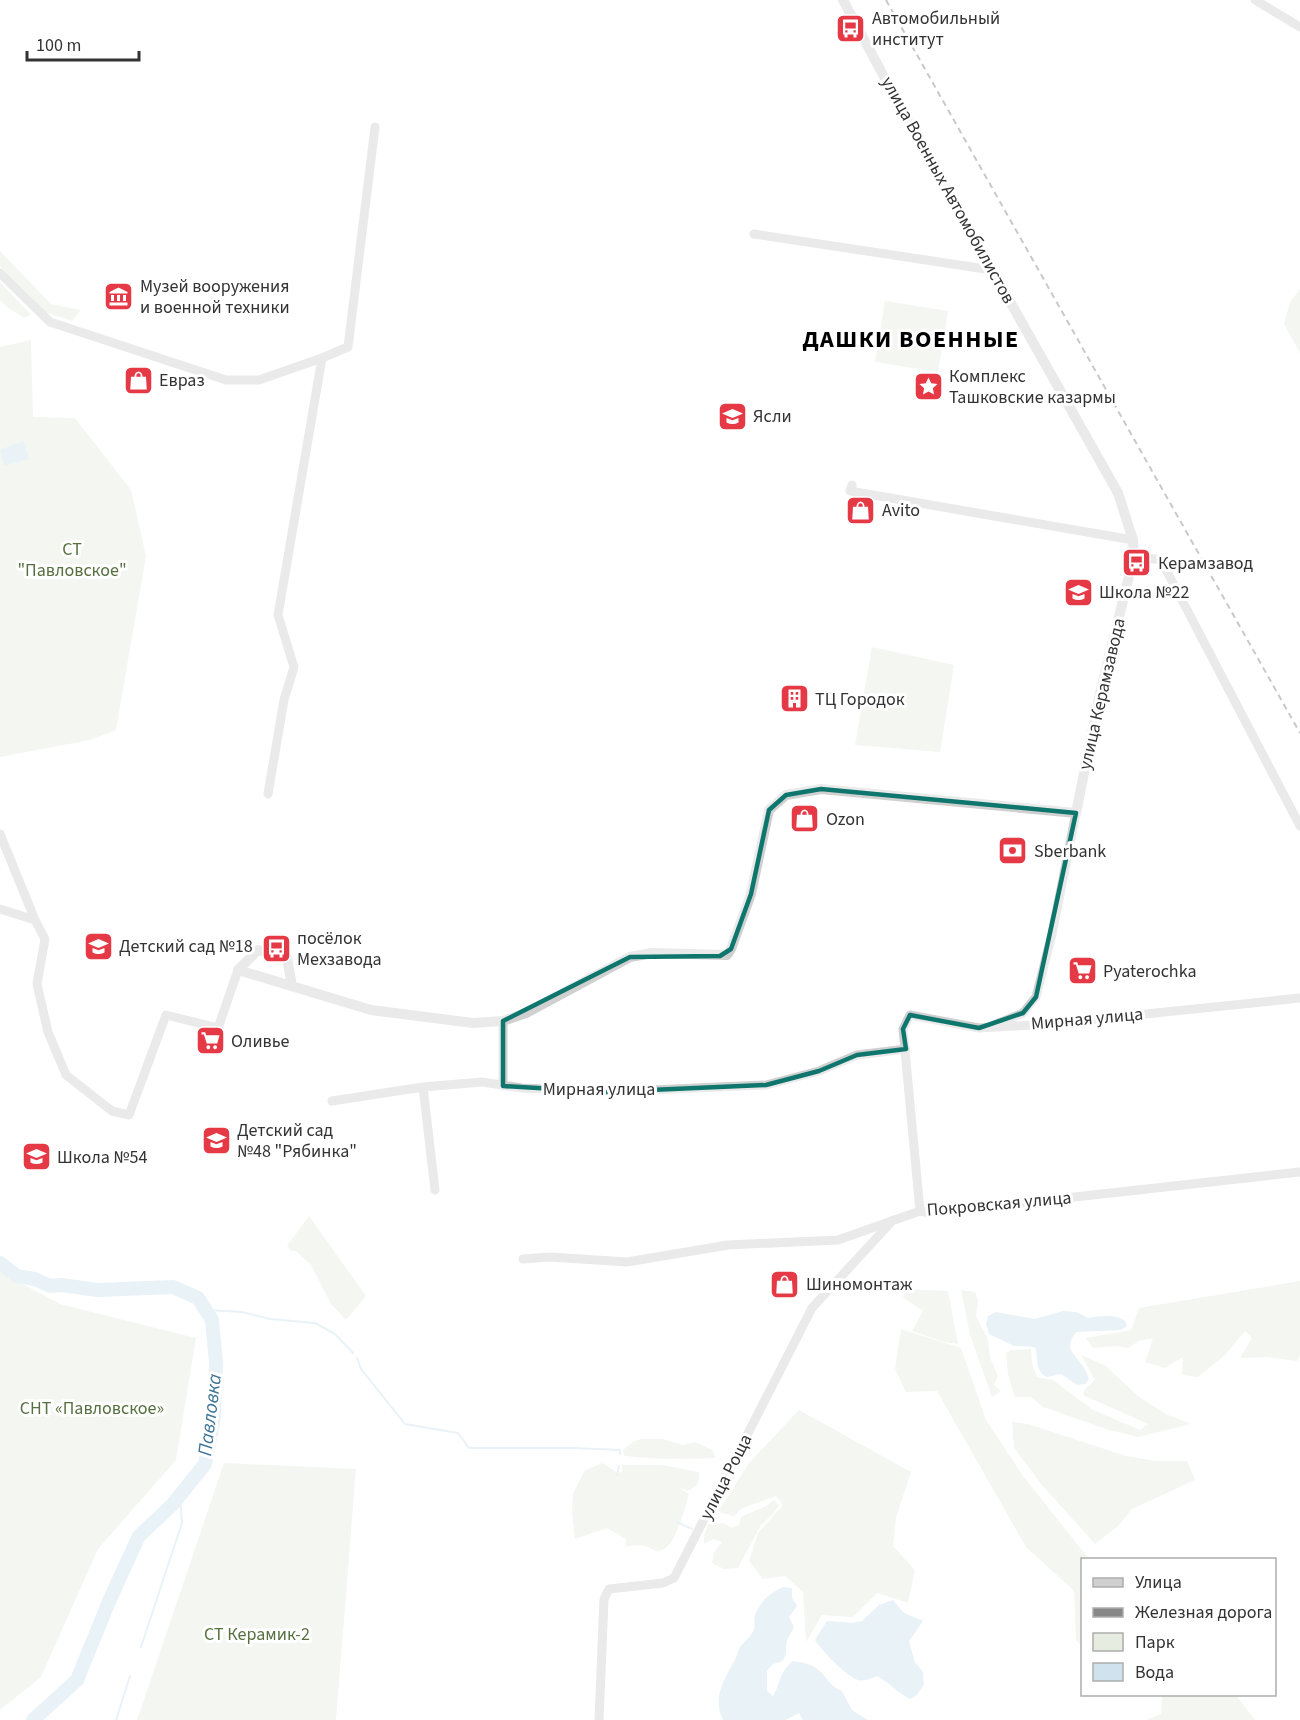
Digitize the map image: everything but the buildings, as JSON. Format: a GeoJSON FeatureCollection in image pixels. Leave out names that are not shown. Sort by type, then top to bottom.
{"type":"FeatureCollection","features":[{"type":"Feature","properties":{"kind":"street","name":"улица Военных Автомобилистов"},"geometry":{"type":"LineString","coordinates":[[843,0],[1118,493],[1133,540]]}},
{"type":"Feature","properties":{"kind":"street"},"geometry":{"type":"LineString","coordinates":[[1255,0],[1300,27]]}},
{"type":"Feature","properties":{"kind":"street"},"geometry":{"type":"LineString","coordinates":[[0,273],[50,322],[226,380],[259,380],[322,358],[348,346],[375,127]]}},
{"type":"Feature","properties":{"kind":"street"},"geometry":{"type":"LineString","coordinates":[[754,234],[992,270]]}},
{"type":"Feature","properties":{"kind":"street"},"geometry":{"type":"LineString","coordinates":[[268,794],[284,700],[294,667],[278,615],[322,358]]}},
{"type":"Feature","properties":{"kind":"street"},"geometry":{"type":"LineString","coordinates":[[852,485],[850,491],[1133,540]]}},
{"type":"Feature","properties":{"kind":"street","name":"улица Керамзавода"},"geometry":{"type":"LineString","coordinates":[[985,1028],[1023,1013],[1036,997],[1052,934],[1100,693],[1134,556],[1133,540]]}},
{"type":"Feature","properties":{"kind":"street"},"geometry":{"type":"LineString","coordinates":[[1134,556],[1161,560],[1300,826]]}},
{"type":"Feature","properties":{"kind":"street"},"geometry":{"type":"LineString","coordinates":[[238,970],[371,1010],[473,1023],[503,1021],[526,1013],[630,957],[652,954],[727,955],[751,894],[769,810],[786,795],[821,789],[1076,813]]}},
{"type":"Feature","properties":{"kind":"street"},"geometry":{"type":"LineString","coordinates":[[0,834],[45,939],[37,984],[48,1032],[66,1075],[112,1111],[129,1115],[166,1015],[218,1028],[238,970],[258,950],[286,958],[292,986]]}},
{"type":"Feature","properties":{"kind":"street"},"geometry":{"type":"LineString","coordinates":[[0,909],[35,920]]}},
{"type":"Feature","properties":{"kind":"street","name":"Мирная улица"},"geometry":{"type":"LineString","coordinates":[[920,1210],[903,1029],[910,1015],[985,1028],[1061,1023],[1300,998]]}},
{"type":"Feature","properties":{"kind":"street"},"geometry":{"type":"LineString","coordinates":[[503,1021],[503,1086]]}},
{"type":"Feature","properties":{"kind":"street","name":"Мирная улица"},"geometry":{"type":"LineString","coordinates":[[332,1101],[423,1087],[482,1082],[503,1086],[605,1092],[766,1085],[819,1071],[857,1054],[906,1049]]}},
{"type":"Feature","properties":{"kind":"street"},"geometry":{"type":"LineString","coordinates":[[423,1087],[435,1190]]}},
{"type":"Feature","properties":{"kind":"street","name":"Покровская улица"},"geometry":{"type":"LineString","coordinates":[[523,1259],[550,1257],[627,1262],[728,1245],[838,1240],[920,1210],[930,1213],[1300,1172]]}},
{"type":"Feature","properties":{"kind":"street","name":"улица Роща"},"geometry":{"type":"LineString","coordinates":[[600,1720],[604,1599],[609,1589],[663,1583],[674,1578],[812,1308],[895,1218]]}},
{"type":"Feature","properties":{"kind":"highlighted area"},"geometry":{"type":"Polygon","coordinates":[[[821,789],[1076,813],[1036,997],[1023,1013],[979,1028],[910,1015],[903,1029],[906,1049],[857,1055],[819,1071],[766,1085],[605,1092],[503,1086],[503,1021],[630,957],[720,956],[731,949],[751,894],[769,810],[786,795],[821,789]]]}},
{"type":"Feature","properties":{"kind":"green space"},"geometry":{"type":"Polygon","coordinates":[[[0,251],[51,304],[81,310],[72,321],[47,313],[0,266],[0,251]]]}},
{"type":"Feature","properties":{"kind":"green space"},"geometry":{"type":"Polygon","coordinates":[[[0,282],[31,315],[24,318],[0,300],[0,282]]]}},
{"type":"Feature","properties":{"kind":"green space"},"geometry":{"type":"Polygon","coordinates":[[[1300,289],[1300,353],[1284,324],[1290,302],[1300,289]]]}},
{"type":"Feature","properties":{"kind":"green space"},"geometry":{"type":"Polygon","coordinates":[[[885,301],[948,311],[938,372],[875,362],[885,301]]]}},
{"type":"Feature","properties":{"kind":"green space","name":"СТ \"Павловское\""},"geometry":{"type":"Polygon","coordinates":[[[31,340],[33,417],[75,418],[131,490],[146,556],[116,730],[90,740],[0,757],[0,347],[31,340]]]}},
{"type":"Feature","properties":{"kind":"green space"},"geometry":{"type":"Polygon","coordinates":[[[872,647],[954,665],[940,752],[855,745],[872,647]]]}},
{"type":"Feature","properties":{"kind":"green space"},"geometry":{"type":"Polygon","coordinates":[[[309,1216],[366,1296],[346,1320],[331,1304],[311,1265],[287,1246],[309,1216]]]}},
{"type":"Feature","properties":{"kind":"green space","name":"СНТ «Павловское»"},"geometry":{"type":"Polygon","coordinates":[[[0,1272],[60,1304],[196,1338],[176,1460],[98,1549],[41,1677],[0,1710],[0,1272]]]}},
{"type":"Feature","properties":{"kind":"green space"},"geometry":{"type":"Polygon","coordinates":[[[1300,1281],[1300,1355],[1297,1361],[1267,1357],[1240,1358],[1252,1338],[1245,1331],[1225,1355],[1198,1377],[1182,1375],[1183,1357],[1165,1368],[1145,1362],[1153,1338],[1139,1341],[1128,1348],[1116,1346],[1093,1348],[1086,1338],[1131,1330],[1139,1308],[1300,1281]]]}},
{"type":"Feature","properties":{"kind":"green space"},"geometry":{"type":"Polygon","coordinates":[[[906,1289],[948,1291],[958,1344],[944,1342],[912,1331],[923,1311],[903,1297],[906,1289]]]}},
{"type":"Feature","properties":{"kind":"green space"},"geometry":{"type":"Polygon","coordinates":[[[961,1290],[975,1292],[978,1300],[976,1317],[988,1339],[990,1358],[998,1376],[994,1385],[1001,1391],[992,1397],[970,1335],[961,1290]]]}},
{"type":"Feature","properties":{"kind":"green space"},"geometry":{"type":"Polygon","coordinates":[[[901,1329],[961,1348],[986,1420],[1023,1476],[1088,1558],[1081,1558],[1081,1646],[1076,1640],[1074,1591],[1026,1547],[937,1391],[906,1392],[895,1369],[901,1329]]]}},
{"type":"Feature","properties":{"kind":"green space"},"geometry":{"type":"Polygon","coordinates":[[[1031,1349],[1032,1363],[1037,1377],[1053,1380],[1093,1410],[1140,1430],[1148,1424],[1083,1395],[1085,1389],[1095,1380],[1081,1355],[1106,1366],[1139,1397],[1168,1415],[1191,1424],[1138,1437],[1109,1430],[1043,1407],[1031,1397],[1015,1397],[1008,1375],[1006,1353],[1011,1350],[1031,1349]]]}},
{"type":"Feature","properties":{"kind":"green space"},"geometry":{"type":"Polygon","coordinates":[[[799,1410],[911,1472],[896,1517],[893,1546],[915,1570],[908,1603],[877,1593],[853,1617],[822,1615],[806,1642],[803,1592],[785,1576],[763,1579],[749,1561],[758,1533],[783,1505],[776,1496],[742,1508],[734,1516],[718,1512],[749,1463],[799,1410]]]}},
{"type":"Feature","properties":{"kind":"green space"},"geometry":{"type":"Polygon","coordinates":[[[1012,1422],[1028,1424],[1126,1456],[1156,1461],[1187,1461],[1195,1480],[1132,1509],[1118,1526],[1095,1544],[1042,1485],[1014,1448],[1012,1422]]]}},
{"type":"Feature","properties":{"kind":"green space"},"geometry":{"type":"Polygon","coordinates":[[[641,1439],[663,1439],[683,1445],[695,1442],[712,1450],[716,1458],[663,1459],[624,1456],[623,1450],[641,1439]]]}},
{"type":"Feature","properties":{"kind":"green space","name":"СТ Керамик-2"},"geometry":{"type":"Polygon","coordinates":[[[224,1463],[356,1469],[336,1720],[137,1720],[224,1463]]]}},
{"type":"Feature","properties":{"kind":"green space"},"geometry":{"type":"Polygon","coordinates":[[[603,1463],[618,1473],[622,1472],[622,1465],[662,1465],[699,1472],[698,1482],[694,1488],[687,1491],[678,1487],[689,1494],[678,1527],[665,1549],[657,1551],[646,1546],[626,1546],[626,1539],[607,1528],[575,1539],[573,1494],[585,1470],[603,1463]]]}},
{"type":"Feature","properties":{"kind":"green space"},"geometry":{"type":"Polygon","coordinates":[[[774,1500],[779,1505],[761,1525],[738,1568],[724,1569],[712,1563],[714,1553],[722,1542],[713,1539],[704,1544],[708,1524],[723,1523],[732,1528],[739,1525],[741,1517],[774,1500]]]}},
{"type":"Feature","properties":{"kind":"green space"},"geometry":{"type":"Polygon","coordinates":[[[1162,1696],[1237,1696],[1255,1720],[1146,1720],[1161,1714],[1162,1696]]]}},
{"type":"Feature","properties":{"kind":"water"},"geometry":{"type":"Polygon","coordinates":[[[23,441],[29,459],[4,466],[0,450],[23,441]]]}},
{"type":"Feature","properties":{"kind":"water"},"geometry":{"type":"Polygon","coordinates":[[[1063,1311],[1077,1312],[1088,1318],[1117,1317],[1125,1321],[1127,1326],[1121,1330],[1076,1332],[1070,1346],[1089,1379],[1085,1384],[1077,1385],[1061,1374],[1047,1377],[1040,1371],[1035,1347],[1014,1346],[989,1334],[986,1324],[988,1316],[996,1312],[1035,1319],[1063,1311]]]}},
{"type":"Feature","properties":{"kind":"water"},"geometry":{"type":"Polygon","coordinates":[[[784,1587],[792,1588],[792,1598],[797,1606],[789,1617],[793,1629],[788,1638],[785,1658],[773,1664],[767,1671],[767,1691],[773,1696],[782,1673],[793,1661],[805,1663],[816,1668],[834,1687],[842,1691],[852,1710],[868,1720],[803,1720],[799,1713],[786,1720],[723,1720],[719,1696],[723,1682],[740,1647],[753,1632],[754,1617],[760,1605],[770,1594],[784,1587]]]}},
{"type":"Feature","properties":{"kind":"water"},"geometry":{"type":"Polygon","coordinates":[[[893,1600],[904,1613],[923,1621],[909,1641],[915,1662],[923,1672],[924,1685],[916,1696],[910,1699],[877,1676],[863,1680],[853,1678],[822,1650],[815,1640],[827,1621],[852,1623],[862,1621],[879,1605],[893,1600]]]}},
{"type":"Feature","properties":{"kind":"waterway","name":"Павловка"},"geometry":{"type":"LineString","coordinates":[[0,1263],[17,1276],[35,1279],[50,1286],[62,1285],[97,1290],[173,1287],[198,1298],[212,1320],[216,1362],[214,1417],[205,1464],[172,1505],[139,1536],[77,1680],[33,1720]]}},
{"type":"Feature","properties":{"kind":"waterway"},"geometry":{"type":"LineString","coordinates":[[206,1310],[242,1312],[270,1319],[315,1323],[335,1334],[353,1353]]}},
{"type":"Feature","properties":{"kind":"waterway"},"geometry":{"type":"LineString","coordinates":[[357,1358],[361,1369],[405,1424],[458,1433],[469,1448],[574,1448],[620,1450],[620,1454]]}},
{"type":"Feature","properties":{"kind":"waterway"},"geometry":{"type":"LineString","coordinates":[[617,1475],[619,1466]]}},
{"type":"Feature","properties":{"kind":"waterway"},"geometry":{"type":"LineString","coordinates":[[141,1647],[182,1523],[180,1496]]}},
{"type":"Feature","properties":{"kind":"waterway"},"geometry":{"type":"LineString","coordinates":[[677,1522],[692,1529]]}},
{"type":"Feature","properties":{"kind":"waterway"},"geometry":{"type":"LineString","coordinates":[[116,1720],[130,1676]]}},
{"type":"Feature","properties":{"kind":"railway"},"geometry":{"type":"LineString","coordinates":[[886,0],[1300,733]]}},
{"type":"Feature","properties":{"kind":"place","name":"Автомобильный институт"},"geometry":{"type":"Point","coordinates":[851,28]}},
{"type":"Feature","properties":{"kind":"place","name":"Музей вооружения и военной техники"},"geometry":{"type":"Point","coordinates":[119,296]}},
{"type":"Feature","properties":{"kind":"place","name":"Евраз"},"geometry":{"type":"Point","coordinates":[138,380]}},
{"type":"Feature","properties":{"kind":"place","name":"Комплекс Ташковские казармы"},"geometry":{"type":"Point","coordinates":[928,386]}},
{"type":"Feature","properties":{"kind":"place","name":"Ясли"},"geometry":{"type":"Point","coordinates":[732,416]}},
{"type":"Feature","properties":{"kind":"place","name":"Avito"},"geometry":{"type":"Point","coordinates":[861,510]}},
{"type":"Feature","properties":{"kind":"place","name":"Керамзавод"},"geometry":{"type":"Point","coordinates":[1137,563]}},
{"type":"Feature","properties":{"kind":"place","name":"Школа №22"},"geometry":{"type":"Point","coordinates":[1078,592]}},
{"type":"Feature","properties":{"kind":"place","name":"ТЦ Городок"},"geometry":{"type":"Point","coordinates":[794,699]}},
{"type":"Feature","properties":{"kind":"place","name":"Ozon"},"geometry":{"type":"Point","coordinates":[805,819]}},
{"type":"Feature","properties":{"kind":"place","name":"Sberbank"},"geometry":{"type":"Point","coordinates":[1013,851]}},
{"type":"Feature","properties":{"kind":"place","name":"Детский сад №18"},"geometry":{"type":"Point","coordinates":[98,946]}},
{"type":"Feature","properties":{"kind":"place","name":"посёлок Мехзавода"},"geometry":{"type":"Point","coordinates":[276,948]}},
{"type":"Feature","properties":{"kind":"place","name":"Pyaterochka"},"geometry":{"type":"Point","coordinates":[1082,971]}},
{"type":"Feature","properties":{"kind":"place","name":"Оливье"},"geometry":{"type":"Point","coordinates":[210,1041]}},
{"type":"Feature","properties":{"kind":"place","name":"Детский сад №48 \"Рябинка\""},"geometry":{"type":"Point","coordinates":[216,1140]}},
{"type":"Feature","properties":{"kind":"place","name":"Школа №54"},"geometry":{"type":"Point","coordinates":[36,1157]}},
{"type":"Feature","properties":{"kind":"place","name":"Шиномонтаж"},"geometry":{"type":"Point","coordinates":[785,1284]}},
{"type":"Feature","properties":{"kind":"district","name":"ДАШКИ ВОЕННЫЕ"},"geometry":{"type":"Point","coordinates":[911,339]}}]}
